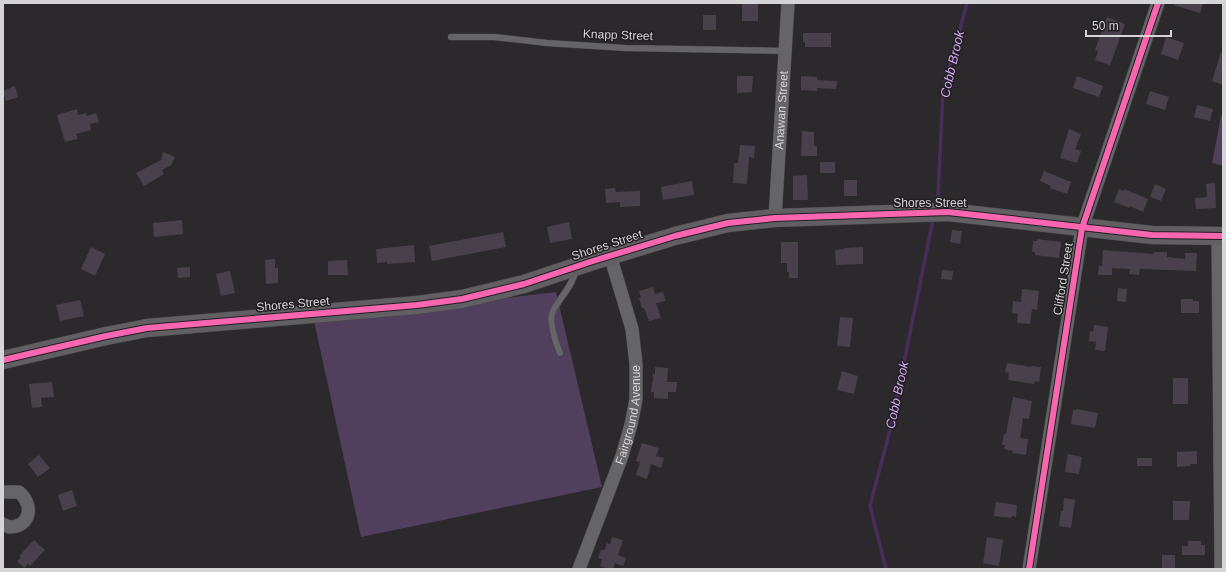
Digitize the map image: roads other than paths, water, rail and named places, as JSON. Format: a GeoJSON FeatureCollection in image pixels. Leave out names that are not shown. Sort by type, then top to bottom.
{"type":"FeatureCollection","features":[{"type":"Feature","properties":{"kind":"street","name":"Anawan Street"},"geometry":{"type":"LineString","coordinates":[[775,218],[788,3]]}},
{"type":"Feature","properties":{"kind":"street","name":"Clifford Street"},"geometry":{"type":"LineString","coordinates":[[1029,569],[1082,228],[1158,3]]}},
{"type":"Feature","properties":{"kind":"street","name":"Shores Street"},"geometry":{"type":"LineString","coordinates":[[3,360],[147,328],[417,305],[462,299],[524,284],[577,266],[702,229],[733,223],[775,218],[948,212],[1152,235],[1220,236]]}},
{"type":"Feature","properties":{"kind":"street"},"geometry":{"type":"LineString","coordinates":[[1220,236],[1221,569]]}},
{"type":"Feature","properties":{"kind":"street","name":"Fairground Avenue"},"geometry":{"type":"LineString","coordinates":[[579,569],[622,456],[632,425],[636,399],[636,364],[632,329],[610,256]]}},
{"type":"Feature","properties":{"kind":"street"},"geometry":{"type":"LineString","coordinates":[[3,492],[19,492],[25,499],[28,512],[26,519],[20,524],[8,527],[3,524]]}},
{"type":"Feature","properties":{"kind":"lane","name":"Knapp Street"},"geometry":{"type":"LineString","coordinates":[[451,36],[494,37],[547,43],[625,48],[785,51]]}},
{"type":"Feature","properties":{"kind":"lane"},"geometry":{"type":"LineString","coordinates":[[560,353],[553,333],[552,312],[574,279],[577,266]]}},
{"type":"Feature","properties":{"kind":"waterway","name":"Cobb Brook"},"geometry":{"type":"LineString","coordinates":[[938,197],[943,90],[967,3]]}},
{"type":"Feature","properties":{"kind":"waterway","name":"Cobb Brook"},"geometry":{"type":"LineString","coordinates":[[886,569],[870,506],[891,426],[933,220]]}}]}
